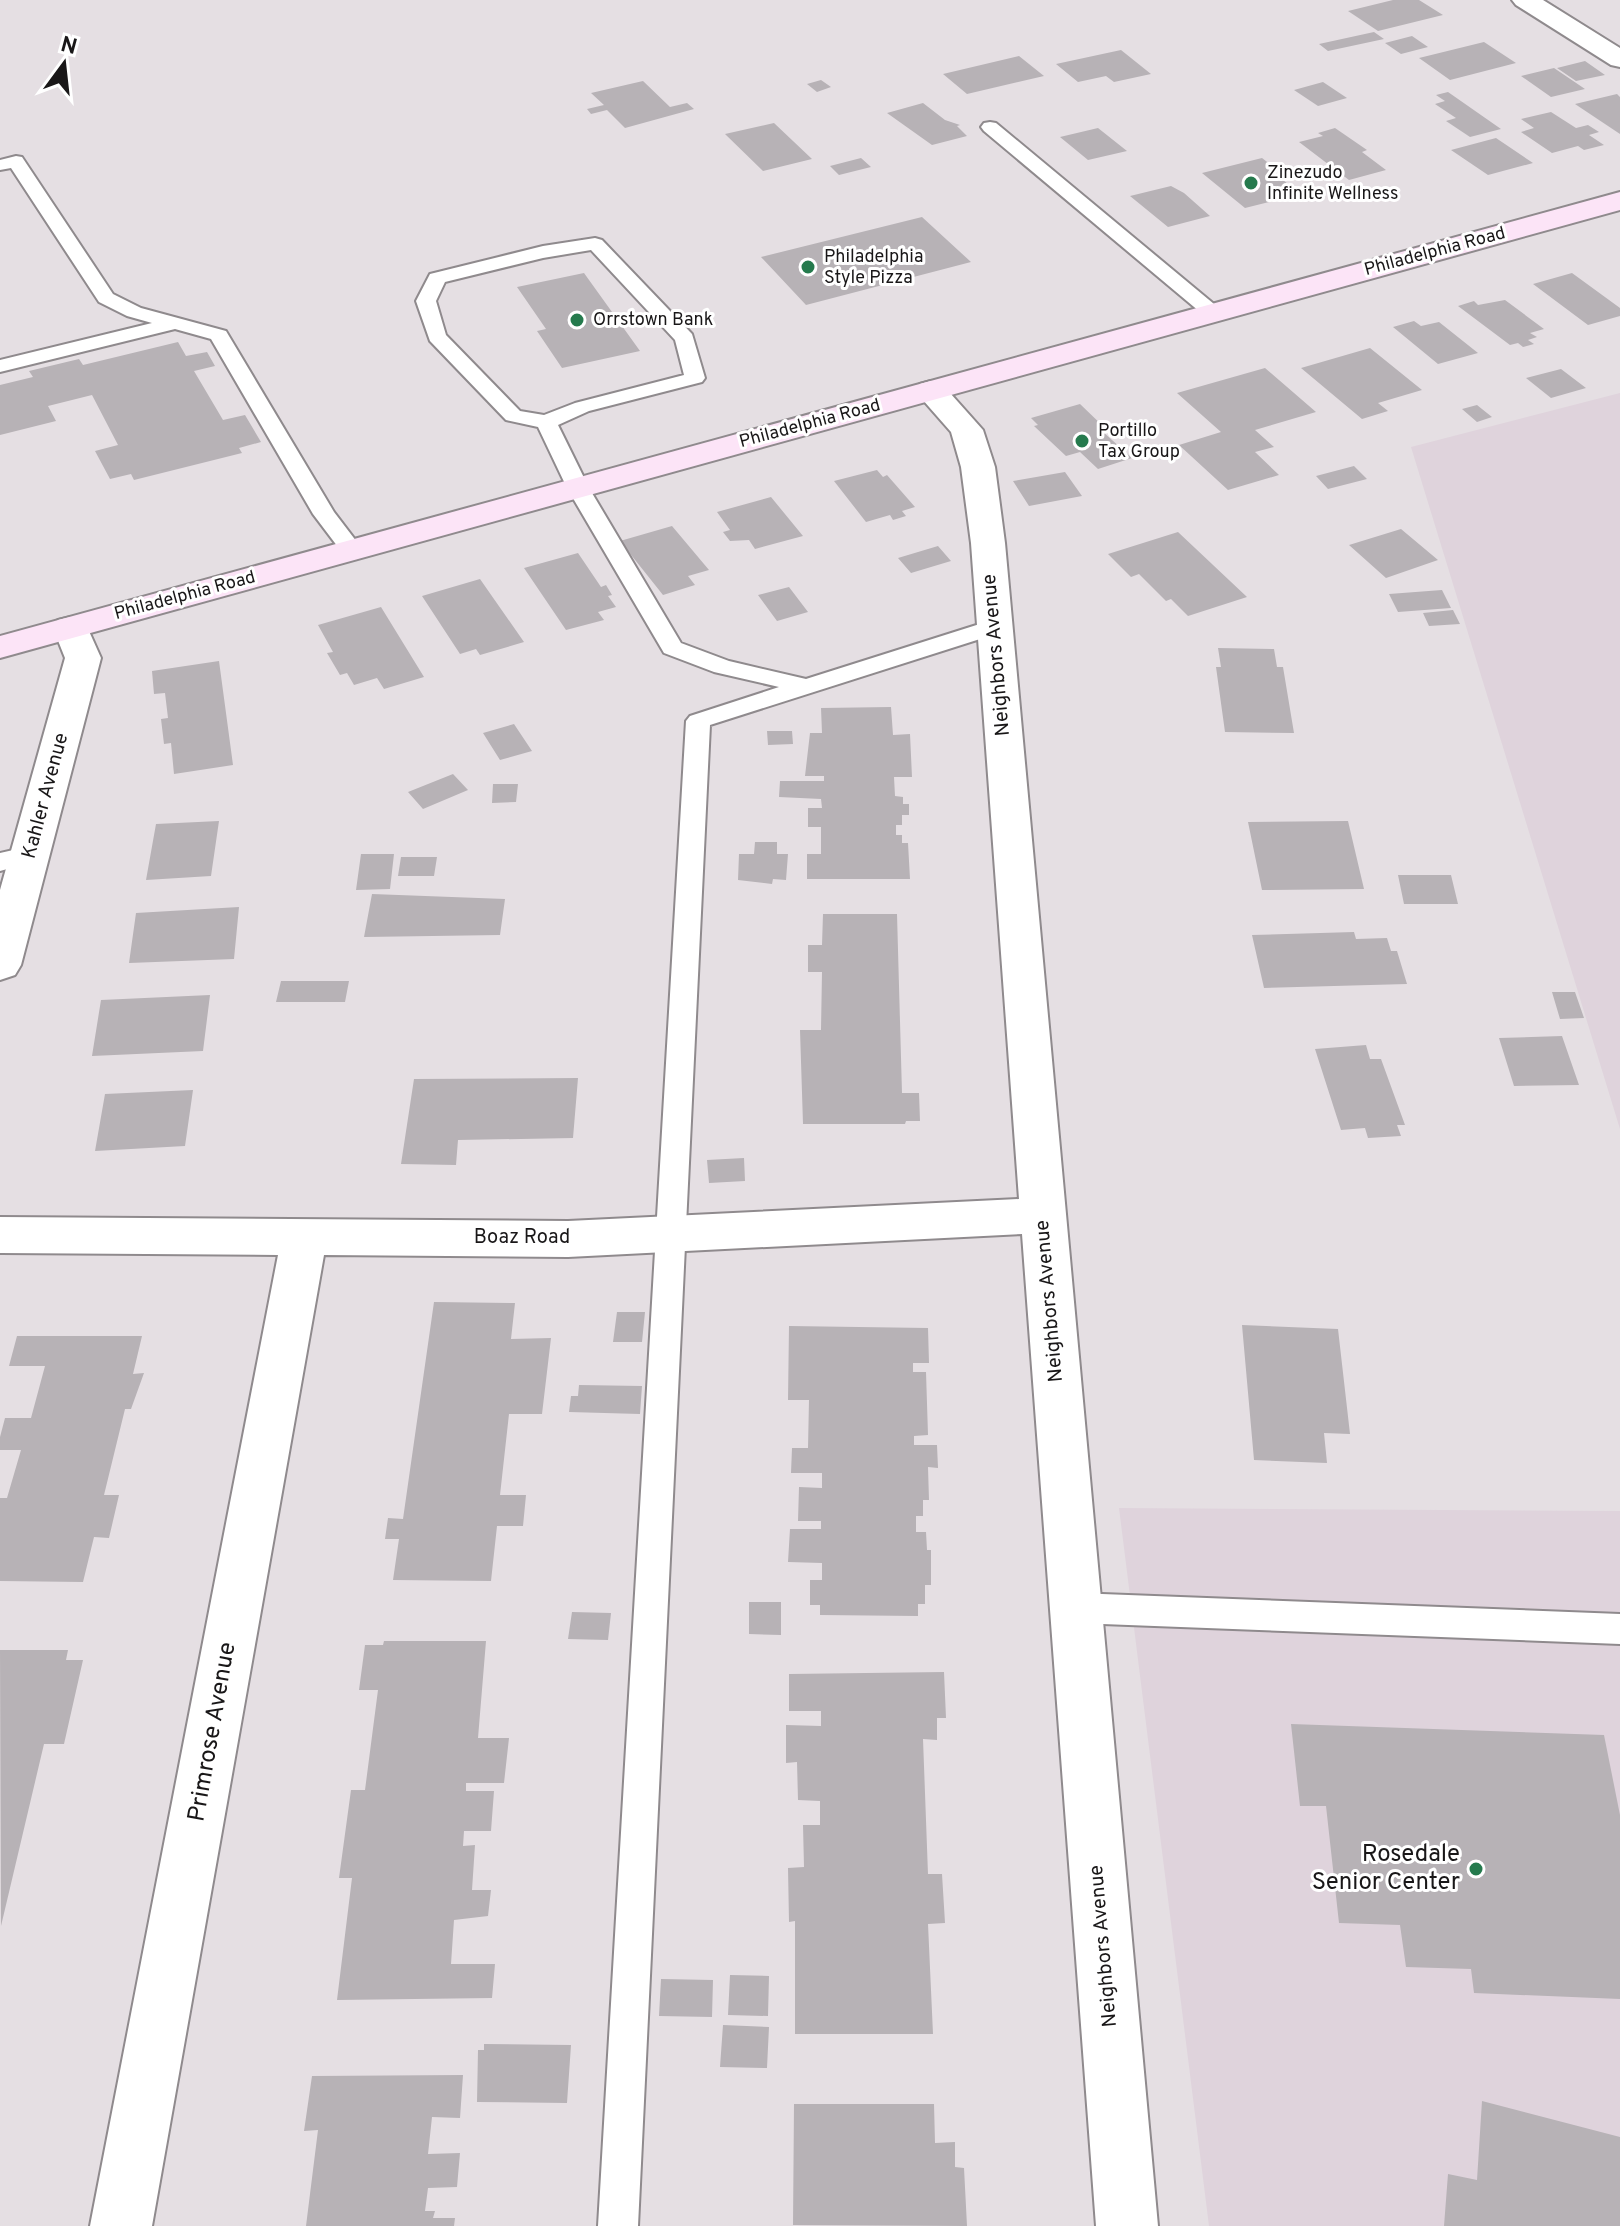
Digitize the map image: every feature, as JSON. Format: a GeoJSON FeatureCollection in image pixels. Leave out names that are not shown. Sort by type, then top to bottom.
{"type":"FeatureCollection","features":[{"type":"Feature","properties":{"kind":"main road","name":"Philadelphia Road"},"geometry":{"type":"LineString","coordinates":[[0,647],[1620,201]]}},
{"type":"Feature","properties":{"kind":"street"},"geometry":{"type":"LineString","coordinates":[[1525,0],[1620,59]]}},
{"type":"Feature","properties":{"kind":"street","name":"Neighbors Avenue"},"geometry":{"type":"LineString","coordinates":[[931,391],[967,430],[978,467],[994,627],[1127,2226]]}},
{"type":"Feature","properties":{"kind":"street","name":"Kahler Avenue"},"geometry":{"type":"LineString","coordinates":[[0,965],[16,858],[83,658],[71,628]]}},
{"type":"Feature","properties":{"kind":"street","name":"Boaz Road"},"geometry":{"type":"LineString","coordinates":[[0,1235],[568,1239],[1043,1215]]}},
{"type":"Feature","properties":{"kind":"street","name":"Primrose Avenue"},"geometry":{"type":"LineString","coordinates":[[121,2226],[304,1237]]}},
{"type":"Feature","properties":{"kind":"lane"},"geometry":{"type":"LineString","coordinates":[[990,127],[1213,313]]}},
{"type":"Feature","properties":{"kind":"lane"},"geometry":{"type":"LineString","coordinates":[[0,165],[16,161],[106,298],[134,312],[219,335],[324,514],[352,550]]}},
{"type":"Feature","properties":{"kind":"lane"},"geometry":{"type":"LineString","coordinates":[[595,244],[685,338],[695,378],[582,407],[546,422],[513,416],[437,337],[426,301],[437,278],[543,252],[595,244]]}},
{"type":"Feature","properties":{"kind":"lane"},"geometry":{"type":"LineString","coordinates":[[0,366],[177,323]]}},
{"type":"Feature","properties":{"kind":"lane"},"geometry":{"type":"LineString","coordinates":[[546,422],[578,488],[672,648],[722,667],[806,687]]}},
{"type":"Feature","properties":{"kind":"lane"},"geometry":{"type":"LineString","coordinates":[[618,2226],[698,721],[994,627]]}},
{"type":"Feature","properties":{"kind":"lane"},"geometry":{"type":"LineString","coordinates":[[1076,1608],[1620,1629]]}},
{"type":"Feature","properties":{"kind":"shaded area"},"geometry":{"type":"Polygon","coordinates":[[[1620,393],[1620,1129],[1411,447],[1620,393]]]}},
{"type":"Feature","properties":{"kind":"shaded area"},"geometry":{"type":"Polygon","coordinates":[[[1119,1508],[1620,1511],[1620,2226],[1209,2226],[1119,1508]]]}},
{"type":"Feature","properties":{"kind":"building"},"geometry":{"type":"Polygon","coordinates":[[[1393,0],[1419,0],[1443,15],[1378,31],[1348,11],[1393,0]]]}},
{"type":"Feature","properties":{"kind":"building"},"geometry":{"type":"Polygon","coordinates":[[[1374,32],[1384,39],[1328,51],[1319,44],[1374,32]]]}},
{"type":"Feature","properties":{"kind":"building"},"geometry":{"type":"Polygon","coordinates":[[[1412,36],[1428,47],[1401,54],[1385,43],[1412,36]]]}},
{"type":"Feature","properties":{"kind":"building"},"geometry":{"type":"Polygon","coordinates":[[[1484,42],[1516,63],[1450,80],[1419,58],[1484,42]]]}},
{"type":"Feature","properties":{"kind":"building"},"geometry":{"type":"Polygon","coordinates":[[[1121,50],[1151,74],[1114,82],[1106,76],[1078,82],[1056,64],[1121,50]]]}},
{"type":"Feature","properties":{"kind":"building"},"geometry":{"type":"Polygon","coordinates":[[[1019,56],[1044,76],[967,94],[943,74],[1019,56]]]}},
{"type":"Feature","properties":{"kind":"building"},"geometry":{"type":"Polygon","coordinates":[[[1585,61],[1605,75],[1576,81],[1557,68],[1585,61]]]}},
{"type":"Feature","properties":{"kind":"building"},"geometry":{"type":"Polygon","coordinates":[[[1554,68],[1585,89],[1551,97],[1521,76],[1554,68]]]}},
{"type":"Feature","properties":{"kind":"building"},"geometry":{"type":"Polygon","coordinates":[[[821,80],[831,87],[817,92],[807,84],[821,80]]]}},
{"type":"Feature","properties":{"kind":"building"},"geometry":{"type":"Polygon","coordinates":[[[643,81],[670,107],[687,103],[694,109],[625,128],[607,110],[591,114],[587,109],[604,105],[591,93],[643,81]]]}},
{"type":"Feature","properties":{"kind":"building"},"geometry":{"type":"Polygon","coordinates":[[[1323,82],[1347,98],[1318,106],[1294,90],[1323,82]]]}},
{"type":"Feature","properties":{"kind":"building"},"geometry":{"type":"Polygon","coordinates":[[[1448,92],[1501,129],[1470,137],[1446,121],[1456,118],[1435,104],[1445,101],[1436,95],[1448,92]]]}},
{"type":"Feature","properties":{"kind":"building"},"geometry":{"type":"Polygon","coordinates":[[[1617,94],[1620,97],[1620,134],[1575,104],[1617,94]]]}},
{"type":"Feature","properties":{"kind":"building"},"geometry":{"type":"Polygon","coordinates":[[[923,103],[945,120],[960,125],[957,126],[967,136],[932,145],[887,113],[923,103]]]}},
{"type":"Feature","properties":{"kind":"building"},"geometry":{"type":"Polygon","coordinates":[[[1551,112],[1576,128],[1588,125],[1599,132],[1589,135],[1604,145],[1584,150],[1578,146],[1552,153],[1521,132],[1534,128],[1521,119],[1551,112]]]}},
{"type":"Feature","properties":{"kind":"building"},"geometry":{"type":"Polygon","coordinates":[[[774,123],[812,159],[763,171],[725,134],[774,123]]]}},
{"type":"Feature","properties":{"kind":"building"},"geometry":{"type":"Polygon","coordinates":[[[1098,128],[1127,151],[1088,160],[1060,137],[1098,128]]]}},
{"type":"Feature","properties":{"kind":"building"},"geometry":{"type":"Polygon","coordinates":[[[1335,128],[1367,150],[1362,152],[1386,170],[1349,180],[1299,142],[1323,136],[1318,133],[1335,128]]]}},
{"type":"Feature","properties":{"kind":"building"},"geometry":{"type":"Polygon","coordinates":[[[1496,138],[1533,163],[1488,175],[1451,150],[1496,138]]]}},
{"type":"Feature","properties":{"kind":"building"},"geometry":{"type":"Polygon","coordinates":[[[861,158],[871,167],[839,175],[830,166],[861,158]]]}},
{"type":"Feature","properties":{"kind":"building","name":"Zinezudo Infinite Wellness"},"geometry":{"type":"Polygon","coordinates":[[[1262,158],[1271,165],[1266,167],[1301,194],[1245,208],[1202,173],[1262,158]]]}},
{"type":"Feature","properties":{"kind":"building"},"geometry":{"type":"Polygon","coordinates":[[[1171,186],[1210,216],[1168,227],[1130,196],[1171,186]]]}},
{"type":"Feature","properties":{"kind":"building"},"geometry":{"type":"Polygon","coordinates":[[[922,217],[971,262],[806,305],[761,257],[922,217]]]}},
{"type":"Feature","properties":{"kind":"building"},"geometry":{"type":"Polygon","coordinates":[[[584,273],[640,351],[562,368],[537,331],[546,329],[517,287],[584,273]]]}},
{"type":"Feature","properties":{"kind":"building"},"geometry":{"type":"Polygon","coordinates":[[[1572,273],[1620,308],[1620,316],[1588,325],[1533,284],[1572,273]]]}},
{"type":"Feature","properties":{"kind":"building"},"geometry":{"type":"Polygon","coordinates":[[[1505,300],[1544,329],[1530,333],[1537,337],[1528,340],[1534,344],[1523,347],[1518,343],[1510,345],[1458,306],[1474,301],[1478,305],[1505,300]]]}},
{"type":"Feature","properties":{"kind":"building"},"geometry":{"type":"Polygon","coordinates":[[[1414,321],[1421,326],[1439,322],[1478,353],[1438,364],[1393,327],[1414,321]]]}},
{"type":"Feature","properties":{"kind":"building"},"geometry":{"type":"Polygon","coordinates":[[[178,342],[186,356],[207,352],[215,366],[194,371],[223,420],[245,415],[261,442],[239,448],[242,453],[134,480],[131,474],[110,479],[95,451],[118,445],[92,395],[48,406],[56,421],[0,435],[0,385],[33,377],[29,371],[79,359],[83,365],[178,342]]]}},
{"type":"Feature","properties":{"kind":"building"},"geometry":{"type":"Polygon","coordinates":[[[1370,348],[1422,390],[1378,403],[1388,411],[1362,419],[1301,368],[1370,348]]]}},
{"type":"Feature","properties":{"kind":"building"},"geometry":{"type":"Polygon","coordinates":[[[1265,368],[1316,412],[1255,430],[1274,447],[1255,452],[1279,475],[1228,490],[1179,445],[1221,432],[1177,393],[1265,368]]]}},
{"type":"Feature","properties":{"kind":"building"},"geometry":{"type":"Polygon","coordinates":[[[1561,369],[1586,388],[1551,398],[1526,378],[1561,369]]]}},
{"type":"Feature","properties":{"kind":"building","name":"Portillo Tax Group"},"geometry":{"type":"Polygon","coordinates":[[[1080,404],[1106,429],[1102,431],[1132,458],[1098,469],[1080,452],[1066,456],[1034,426],[1038,425],[1031,418],[1080,404]]]}},
{"type":"Feature","properties":{"kind":"building"},"geometry":{"type":"Polygon","coordinates":[[[1477,405],[1492,417],[1477,422],[1462,409],[1477,405]]]}},
{"type":"Feature","properties":{"kind":"building"},"geometry":{"type":"Polygon","coordinates":[[[1354,466],[1367,479],[1328,489],[1316,476],[1354,466]]]}},
{"type":"Feature","properties":{"kind":"building"},"geometry":{"type":"Polygon","coordinates":[[[877,470],[883,477],[887,475],[915,507],[902,511],[906,516],[893,520],[890,515],[866,522],[834,481],[877,470]]]}},
{"type":"Feature","properties":{"kind":"building"},"geometry":{"type":"Polygon","coordinates":[[[1065,472],[1082,496],[1029,506],[1013,481],[1065,472]]]}},
{"type":"Feature","properties":{"kind":"building"},"geometry":{"type":"Polygon","coordinates":[[[771,497],[803,536],[755,549],[749,540],[730,541],[723,532],[730,530],[717,512],[771,497]]]}},
{"type":"Feature","properties":{"kind":"building"},"geometry":{"type":"Polygon","coordinates":[[[672,526],[709,570],[688,576],[695,585],[663,595],[620,541],[672,526]]]}},
{"type":"Feature","properties":{"kind":"building"},"geometry":{"type":"Polygon","coordinates":[[[1401,529],[1438,560],[1386,578],[1349,545],[1401,529]]]}},
{"type":"Feature","properties":{"kind":"building"},"geometry":{"type":"Polygon","coordinates":[[[1178,532],[1247,597],[1188,616],[1171,599],[1166,601],[1139,574],[1131,577],[1108,554],[1178,532]]]}},
{"type":"Feature","properties":{"kind":"building"},"geometry":{"type":"Polygon","coordinates":[[[938,546],[951,561],[911,573],[898,558],[938,546]]]}},
{"type":"Feature","properties":{"kind":"building"},"geometry":{"type":"Polygon","coordinates":[[[578,553],[601,587],[606,585],[612,595],[608,596],[616,607],[598,612],[604,620],[566,630],[524,568],[578,553]]]}},
{"type":"Feature","properties":{"kind":"building"},"geometry":{"type":"Polygon","coordinates":[[[480,579],[524,642],[480,655],[476,649],[460,654],[422,596],[480,579]]]}},
{"type":"Feature","properties":{"kind":"building"},"geometry":{"type":"Polygon","coordinates":[[[789,587],[808,612],[777,621],[758,595],[789,587]]]}},
{"type":"Feature","properties":{"kind":"building"},"geometry":{"type":"Polygon","coordinates":[[[1442,590],[1451,608],[1398,612],[1389,594],[1442,590]]]}},
{"type":"Feature","properties":{"kind":"building"},"geometry":{"type":"Polygon","coordinates":[[[381,607],[424,677],[384,689],[377,678],[354,685],[347,673],[340,675],[327,653],[333,652],[318,625],[381,607]]]}},
{"type":"Feature","properties":{"kind":"building"},"geometry":{"type":"Polygon","coordinates":[[[1453,610],[1460,624],[1429,626],[1423,613],[1453,610]]]}},
{"type":"Feature","properties":{"kind":"building"},"geometry":{"type":"Polygon","coordinates":[[[1218,648],[1274,649],[1277,667],[1283,667],[1294,733],[1225,732],[1216,667],[1221,667],[1218,648]]]}},
{"type":"Feature","properties":{"kind":"building"},"geometry":{"type":"Polygon","coordinates":[[[219,661],[233,765],[174,774],[171,743],[164,744],[161,719],[168,718],[165,693],[154,694],[152,671],[219,661]]]}},
{"type":"Feature","properties":{"kind":"building"},"geometry":{"type":"Polygon","coordinates":[[[891,707],[893,735],[910,734],[912,777],[894,777],[895,796],[903,797],[903,804],[909,804],[909,815],[902,815],[902,825],[896,825],[896,835],[902,835],[902,843],[908,843],[910,879],[807,879],[807,854],[821,854],[821,827],[808,827],[808,808],[822,808],[821,799],[779,797],[780,781],[824,781],[824,776],[805,776],[810,733],[822,733],[821,708],[891,707]]]}},
{"type":"Feature","properties":{"kind":"building"},"geometry":{"type":"Polygon","coordinates":[[[514,724],[532,751],[500,760],[483,733],[514,724]]]}},
{"type":"Feature","properties":{"kind":"building"},"geometry":{"type":"Polygon","coordinates":[[[767,731],[792,731],[793,744],[768,745],[767,731]]]}},
{"type":"Feature","properties":{"kind":"building"},"geometry":{"type":"Polygon","coordinates":[[[453,774],[468,790],[423,809],[408,792],[453,774]]]}},
{"type":"Feature","properties":{"kind":"building"},"geometry":{"type":"Polygon","coordinates":[[[493,784],[518,784],[516,802],[492,803],[493,784]]]}},
{"type":"Feature","properties":{"kind":"building"},"geometry":{"type":"Polygon","coordinates":[[[219,821],[211,876],[146,880],[156,824],[219,821]]]}},
{"type":"Feature","properties":{"kind":"building"},"geometry":{"type":"Polygon","coordinates":[[[1348,821],[1364,889],[1262,890],[1248,822],[1348,821]]]}},
{"type":"Feature","properties":{"kind":"building"},"geometry":{"type":"Polygon","coordinates":[[[755,842],[777,842],[777,854],[788,854],[786,880],[773,879],[772,884],[738,880],[739,854],[754,854],[755,842]]]}},
{"type":"Feature","properties":{"kind":"building"},"geometry":{"type":"Polygon","coordinates":[[[361,854],[394,854],[390,889],[356,890],[361,854]]]}},
{"type":"Feature","properties":{"kind":"building"},"geometry":{"type":"Polygon","coordinates":[[[401,857],[437,857],[434,876],[398,876],[401,857]]]}},
{"type":"Feature","properties":{"kind":"building"},"geometry":{"type":"Polygon","coordinates":[[[1398,875],[1451,875],[1458,904],[1404,904],[1398,875]]]}},
{"type":"Feature","properties":{"kind":"building"},"geometry":{"type":"Polygon","coordinates":[[[372,894],[505,899],[500,935],[364,937],[372,894]]]}},
{"type":"Feature","properties":{"kind":"building"},"geometry":{"type":"Polygon","coordinates":[[[239,907],[234,959],[129,963],[136,913],[239,907]]]}},
{"type":"Feature","properties":{"kind":"building"},"geometry":{"type":"Polygon","coordinates":[[[823,914],[897,914],[902,1093],[919,1093],[920,1121],[906,1121],[905,1124],[803,1124],[800,1030],[821,1030],[822,972],[808,972],[808,945],[822,945],[823,914]]]}},
{"type":"Feature","properties":{"kind":"building"},"geometry":{"type":"Polygon","coordinates":[[[1354,932],[1356,939],[1387,938],[1391,951],[1397,951],[1407,984],[1264,988],[1252,935],[1354,932]]]}},
{"type":"Feature","properties":{"kind":"building"},"geometry":{"type":"Polygon","coordinates":[[[281,981],[349,981],[345,1002],[276,1002],[281,981]]]}},
{"type":"Feature","properties":{"kind":"building"},"geometry":{"type":"Polygon","coordinates":[[[1552,992],[1575,992],[1584,1018],[1560,1019],[1552,992]]]}},
{"type":"Feature","properties":{"kind":"building"},"geometry":{"type":"Polygon","coordinates":[[[210,995],[203,1051],[92,1056],[101,1000],[210,995]]]}},
{"type":"Feature","properties":{"kind":"building"},"geometry":{"type":"Polygon","coordinates":[[[1562,1036],[1579,1085],[1514,1086],[1499,1038],[1562,1036]]]}},
{"type":"Feature","properties":{"kind":"building"},"geometry":{"type":"Polygon","coordinates":[[[1366,1045],[1370,1059],[1381,1059],[1405,1125],[1397,1125],[1401,1136],[1368,1138],[1365,1128],[1341,1130],[1315,1049],[1366,1045]]]}},
{"type":"Feature","properties":{"kind":"building"},"geometry":{"type":"Polygon","coordinates":[[[578,1078],[573,1138],[458,1140],[456,1165],[401,1164],[414,1079],[578,1078]]]}},
{"type":"Feature","properties":{"kind":"building"},"geometry":{"type":"Polygon","coordinates":[[[193,1090],[185,1146],[95,1151],[105,1094],[193,1090]]]}},
{"type":"Feature","properties":{"kind":"building"},"geometry":{"type":"Polygon","coordinates":[[[744,1158],[745,1181],[709,1183],[707,1160],[744,1158]]]}},
{"type":"Feature","properties":{"kind":"building"},"geometry":{"type":"Polygon","coordinates":[[[434,1302],[515,1303],[511,1339],[551,1338],[542,1414],[509,1414],[500,1495],[526,1495],[523,1526],[497,1526],[491,1581],[393,1580],[399,1539],[385,1539],[388,1518],[403,1519],[434,1302]]]}},
{"type":"Feature","properties":{"kind":"building"},"geometry":{"type":"Polygon","coordinates":[[[617,1312],[645,1312],[642,1342],[613,1342],[617,1312]]]}},
{"type":"Feature","properties":{"kind":"building"},"geometry":{"type":"Polygon","coordinates":[[[1242,1325],[1338,1329],[1350,1434],[1324,1433],[1327,1463],[1254,1460],[1242,1325]]]}},
{"type":"Feature","properties":{"kind":"building"},"geometry":{"type":"Polygon","coordinates":[[[789,1326],[928,1328],[929,1363],[913,1363],[913,1372],[926,1372],[928,1435],[914,1436],[914,1445],[937,1445],[938,1468],[928,1467],[929,1500],[923,1500],[923,1516],[916,1516],[916,1532],[926,1532],[927,1550],[931,1550],[931,1585],[925,1585],[925,1604],[918,1604],[918,1616],[820,1615],[820,1605],[810,1605],[810,1580],[822,1580],[822,1563],[788,1562],[790,1529],[821,1529],[821,1521],[798,1521],[799,1487],[822,1488],[822,1473],[791,1473],[792,1448],[808,1448],[809,1400],[788,1400],[789,1326]]]}},
{"type":"Feature","properties":{"kind":"building"},"geometry":{"type":"Polygon","coordinates":[[[17,1336],[142,1336],[133,1374],[144,1373],[131,1409],[125,1409],[104,1495],[119,1495],[109,1538],[94,1537],[83,1582],[0,1581],[0,1498],[7,1498],[21,1450],[0,1450],[0,1437],[5,1418],[31,1418],[45,1366],[9,1366],[17,1336]]]}},
{"type":"Feature","properties":{"kind":"building"},"geometry":{"type":"Polygon","coordinates":[[[579,1385],[642,1386],[640,1414],[569,1412],[571,1396],[578,1396],[579,1385]]]}},
{"type":"Feature","properties":{"kind":"building"},"geometry":{"type":"Polygon","coordinates":[[[749,1602],[781,1602],[781,1635],[749,1634],[749,1602]]]}},
{"type":"Feature","properties":{"kind":"building"},"geometry":{"type":"Polygon","coordinates":[[[572,1612],[611,1613],[608,1640],[568,1639],[572,1612]]]}},
{"type":"Feature","properties":{"kind":"building"},"geometry":{"type":"Polygon","coordinates":[[[384,1641],[486,1641],[478,1738],[509,1738],[504,1783],[466,1783],[466,1791],[494,1791],[491,1831],[464,1831],[463,1846],[475,1845],[472,1890],[491,1890],[488,1916],[454,1920],[451,1964],[495,1964],[492,1998],[337,2000],[352,1878],[339,1878],[351,1790],[365,1790],[378,1690],[359,1690],[365,1645],[383,1645],[384,1641]]]}},
{"type":"Feature","properties":{"kind":"building"},"geometry":{"type":"Polygon","coordinates":[[[0,1650],[68,1650],[66,1660],[83,1660],[64,1744],[44,1744],[1,1926],[0,1650]]]}},
{"type":"Feature","properties":{"kind":"building"},"geometry":{"type":"Polygon","coordinates":[[[944,1672],[946,1718],[937,1718],[937,1740],[923,1739],[928,1874],[942,1874],[945,1923],[928,1924],[933,2034],[795,2034],[795,1921],[789,1922],[788,1868],[804,1867],[803,1825],[820,1825],[820,1801],[798,1800],[797,1762],[786,1763],[786,1725],[821,1726],[821,1711],[789,1711],[789,1674],[944,1672]]]}},
{"type":"Feature","properties":{"kind":"building","name":"Rosedale Senior Center"},"geometry":{"type":"Polygon","coordinates":[[[1291,1724],[1604,1735],[1620,1815],[1620,1999],[1474,1993],[1471,1969],[1406,1967],[1400,1925],[1339,1923],[1326,1806],[1300,1806],[1291,1724]]]}},
{"type":"Feature","properties":{"kind":"building"},"geometry":{"type":"Polygon","coordinates":[[[730,1975],[769,1976],[768,2016],[728,2015],[730,1975]]]}},
{"type":"Feature","properties":{"kind":"building"},"geometry":{"type":"Polygon","coordinates":[[[661,1979],[713,1980],[712,2017],[659,2016],[661,1979]]]}},
{"type":"Feature","properties":{"kind":"building"},"geometry":{"type":"Polygon","coordinates":[[[723,2025],[769,2027],[767,2068],[720,2067],[723,2025]]]}},
{"type":"Feature","properties":{"kind":"building"},"geometry":{"type":"Polygon","coordinates":[[[484,2044],[571,2045],[567,2103],[477,2102],[478,2050],[484,2050],[484,2044]]]}},
{"type":"Feature","properties":{"kind":"building"},"geometry":{"type":"Polygon","coordinates":[[[463,2075],[460,2118],[432,2117],[428,2154],[460,2153],[457,2187],[428,2188],[425,2211],[435,2211],[433,2218],[455,2218],[454,2226],[306,2226],[318,2130],[304,2131],[312,2076],[463,2075]]]}},
{"type":"Feature","properties":{"kind":"building"},"geometry":{"type":"Polygon","coordinates":[[[1482,2101],[1620,2137],[1620,2226],[1444,2226],[1448,2174],[1477,2180],[1482,2101]]]}},
{"type":"Feature","properties":{"kind":"building"},"geometry":{"type":"Polygon","coordinates":[[[794,2104],[934,2104],[935,2143],[955,2142],[955,2167],[964,2168],[967,2226],[793,2225],[794,2104]]]}},
{"type":"Feature","properties":{"kind":"place","name":"Zinezudo Infinite Wellness"},"geometry":{"type":"Point","coordinates":[1251,183]}},
{"type":"Feature","properties":{"kind":"place","name":"Philadelphia Style Pizza"},"geometry":{"type":"Point","coordinates":[808,267]}},
{"type":"Feature","properties":{"kind":"place","name":"Orrstown Bank"},"geometry":{"type":"Point","coordinates":[577,320]}},
{"type":"Feature","properties":{"kind":"place","name":"Portillo Tax Group"},"geometry":{"type":"Point","coordinates":[1082,441]}},
{"type":"Feature","properties":{"kind":"place","name":"Rosedale Senior Center"},"geometry":{"type":"Point","coordinates":[1476,1869]}}]}
